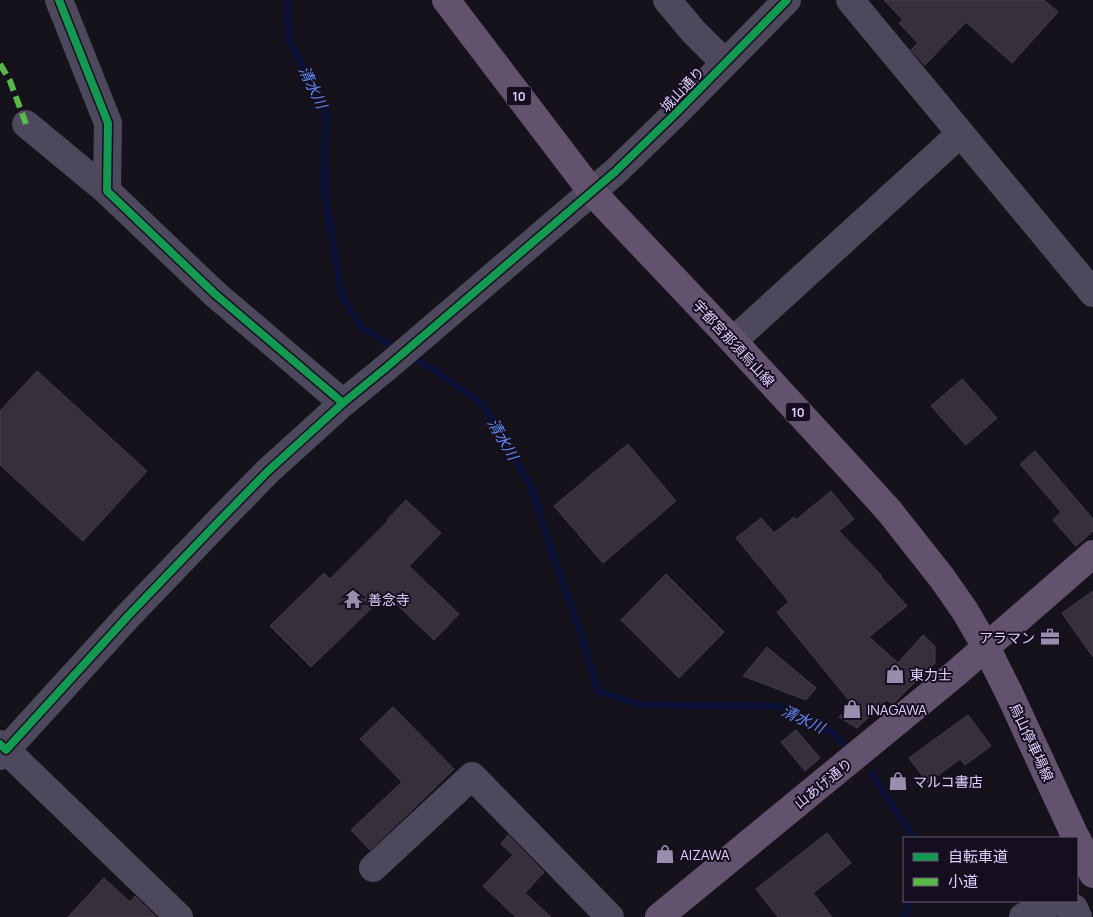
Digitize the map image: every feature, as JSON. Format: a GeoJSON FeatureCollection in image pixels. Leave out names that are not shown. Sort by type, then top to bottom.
{"type":"FeatureCollection","features":[{"type":"Feature","properties":{"kind":"main road","name":"宇都宮那須烏山線"},"geometry":{"type":"LineString","coordinates":[[446,0],[592,192],[733,341],[890,512],[942,578],[965,611],[986,647]]}},
{"type":"Feature","properties":{"kind":"main road"},"geometry":{"type":"LineString","coordinates":[[986,647],[1093,554]]}},
{"type":"Feature","properties":{"kind":"main road","name":"烏山停車場線"},"geometry":{"type":"LineString","coordinates":[[986,647],[1075,837]]}},
{"type":"Feature","properties":{"kind":"main road","name":"山あげ通り"},"geometry":{"type":"LineString","coordinates":[[659,917],[902,719],[986,647]]}},
{"type":"Feature","properties":{"kind":"main road","name":"烏山停車場線"},"geometry":{"type":"LineString","coordinates":[[1078,843],[1093,874]]}},
{"type":"Feature","properties":{"kind":"street"},"geometry":{"type":"LineString","coordinates":[[59,0],[108,123],[107,191]]}},
{"type":"Feature","properties":{"kind":"street"},"geometry":{"type":"LineString","coordinates":[[667,0],[693,31],[725,63]]}},
{"type":"Feature","properties":{"kind":"street","name":"城山通り"},"geometry":{"type":"LineString","coordinates":[[2,750],[268,470],[343,403],[387,368],[636,153],[787,0]]}},
{"type":"Feature","properties":{"kind":"street"},"geometry":{"type":"LineString","coordinates":[[850,0],[1093,293]]}},
{"type":"Feature","properties":{"kind":"street"},"geometry":{"type":"LineString","coordinates":[[26,124],[107,191],[215,294],[343,403]]}},
{"type":"Feature","properties":{"kind":"street"},"geometry":{"type":"LineString","coordinates":[[733,341],[960,134]]}},
{"type":"Feature","properties":{"kind":"street"},"geometry":{"type":"LineString","coordinates":[[2,750],[179,917]]}},
{"type":"Feature","properties":{"kind":"street"},"geometry":{"type":"LineString","coordinates":[[373,868],[472,776],[610,917]]}},
{"type":"Feature","properties":{"kind":"street"},"geometry":{"type":"LineString","coordinates":[[1023,917],[1054,902]]}},
{"type":"Feature","properties":{"kind":"street"},"geometry":{"type":"LineString","coordinates":[[1059,902],[1074,908],[1078,917]]}},
{"type":"Feature","properties":{"kind":"building"},"geometry":{"type":"Polygon","coordinates":[[[884,0],[1044,0],[1058,12],[1012,63],[966,22],[925,65],[911,50],[918,43],[899,23],[903,20],[884,0]]]}},
{"type":"Feature","properties":{"kind":"building"},"geometry":{"type":"Polygon","coordinates":[[[37,371],[147,471],[83,541],[0,465],[0,411],[37,371]]]}},
{"type":"Feature","properties":{"kind":"building"},"geometry":{"type":"Polygon","coordinates":[[[962,379],[997,418],[966,445],[931,406],[962,379]]]}},
{"type":"Feature","properties":{"kind":"building"},"geometry":{"type":"Polygon","coordinates":[[[628,444],[676,501],[603,563],[554,506],[628,444]]]}},
{"type":"Feature","properties":{"kind":"building"},"geometry":{"type":"Polygon","coordinates":[[[1035,451],[1093,519],[1093,531],[1076,546],[1053,520],[1061,512],[1020,464],[1035,451]]]}},
{"type":"Feature","properties":{"kind":"building"},"geometry":{"type":"Polygon","coordinates":[[[831,491],[854,519],[839,531],[882,576],[907,606],[869,637],[898,663],[923,635],[935,646],[935,663],[924,676],[922,675],[892,705],[887,700],[857,728],[839,717],[852,704],[777,612],[789,602],[736,538],[761,518],[774,533],[794,517],[796,520],[831,491]]]}},
{"type":"Feature","properties":{"kind":"building"},"geometry":{"type":"Polygon","coordinates":[[[406,500],[441,533],[409,566],[459,614],[434,640],[386,594],[311,667],[270,626],[324,573],[330,579],[388,521],[406,500]]]}},
{"type":"Feature","properties":{"kind":"building"},"geometry":{"type":"Polygon","coordinates":[[[666,574],[724,632],[679,678],[621,620],[666,574]]]}},
{"type":"Feature","properties":{"kind":"building"},"geometry":{"type":"Polygon","coordinates":[[[1093,591],[1093,657],[1062,613],[1093,591]]]}},
{"type":"Feature","properties":{"kind":"building"},"geometry":{"type":"Polygon","coordinates":[[[767,647],[816,688],[806,700],[743,676],[767,647]]]}},
{"type":"Feature","properties":{"kind":"building"},"geometry":{"type":"Polygon","coordinates":[[[393,707],[454,769],[370,850],[351,830],[402,782],[360,739],[393,707]]]}},
{"type":"Feature","properties":{"kind":"building"},"geometry":{"type":"Polygon","coordinates":[[[968,715],[991,746],[965,765],[960,759],[928,783],[909,758],[968,715]]]}},
{"type":"Feature","properties":{"kind":"building"},"geometry":{"type":"Polygon","coordinates":[[[796,730],[820,758],[805,771],[781,742],[796,730]]]}},
{"type":"Feature","properties":{"kind":"building"},"geometry":{"type":"Polygon","coordinates":[[[827,833],[851,863],[813,893],[832,917],[778,917],[756,889],[827,833]]]}},
{"type":"Feature","properties":{"kind":"building"},"geometry":{"type":"Polygon","coordinates":[[[508,835],[544,872],[525,893],[551,917],[516,917],[483,886],[513,855],[501,844],[508,835]]]}},
{"type":"Feature","properties":{"kind":"building"},"geometry":{"type":"Polygon","coordinates":[[[104,878],[130,902],[135,896],[156,917],[68,917],[104,878]]]}},
{"type":"Feature","properties":{"kind":"waterway","name":"清水川"},"geometry":{"type":"LineString","coordinates":[[287,0],[289,40],[326,109],[324,188],[342,296],[361,327],[399,349]]}},
{"type":"Feature","properties":{"kind":"waterway","name":"清水川"},"geometry":{"type":"LineString","coordinates":[[410,356],[436,371],[483,405],[532,488],[598,691],[640,705],[778,706],[834,734],[843,743]]}},
{"type":"Feature","properties":{"kind":"waterway","name":"清水川"},"geometry":{"type":"LineString","coordinates":[[872,774],[913,837]]}},
{"type":"Feature","properties":{"kind":"waterway","name":"清水川"},"geometry":{"type":"LineString","coordinates":[[904,917],[911,902]]}},
{"type":"Feature","properties":{"kind":"marked path"},"geometry":{"type":"LineString","coordinates":[[0,64],[10,81],[26,124]]}},
{"type":"Feature","properties":{"kind":"cycle path"},"geometry":{"type":"LineString","coordinates":[[59,0],[108,123],[107,191],[215,294],[343,403]]}},
{"type":"Feature","properties":{"kind":"cycle path"},"geometry":{"type":"LineString","coordinates":[[0,744],[6,750],[128,616],[268,471],[343,403],[615,172],[787,0]]}},
{"type":"Feature","properties":{"kind":"place","name":"善念寺"},"geometry":{"type":"Point","coordinates":[353,599]}},
{"type":"Feature","properties":{"kind":"place","name":"アラマン"},"geometry":{"type":"Point","coordinates":[1050,637]}},
{"type":"Feature","properties":{"kind":"place","name":"東力士"},"geometry":{"type":"Point","coordinates":[895,674]}},
{"type":"Feature","properties":{"kind":"place","name":"INAGAWA"},"geometry":{"type":"Point","coordinates":[852,709]}},
{"type":"Feature","properties":{"kind":"place","name":"マルコ書店"},"geometry":{"type":"Point","coordinates":[898,781]}},
{"type":"Feature","properties":{"kind":"place","name":"AIZAWA"},"geometry":{"type":"Point","coordinates":[665,854]}}]}
